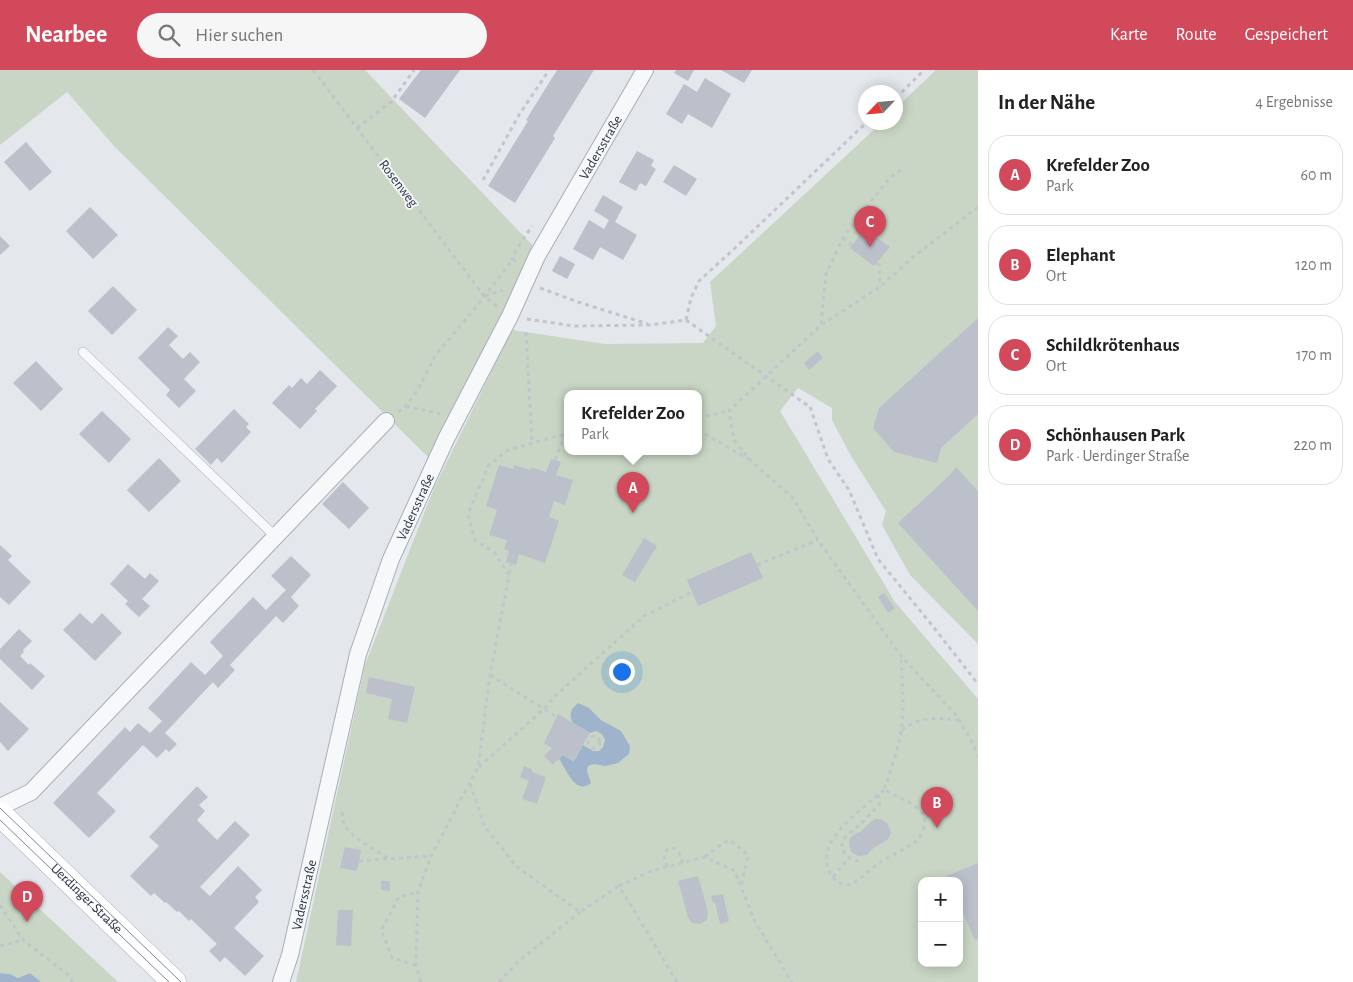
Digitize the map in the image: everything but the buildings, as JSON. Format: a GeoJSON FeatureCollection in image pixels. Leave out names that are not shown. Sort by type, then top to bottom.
{"type":"FeatureCollection","features":[{"type":"Feature","properties":{"kind":"main road","name":"Uerdinger Straße"},"geometry":{"type":"LineString","coordinates":[[0,814],[174,982]]}},
{"type":"Feature","properties":{"kind":"street","name":"Vadersstraße"},"geometry":{"type":"LineString","coordinates":[[281,982],[291,950],[358,654],[392,559],[456,420],[510,316],[537,256],[645,70]]}},
{"type":"Feature","properties":{"kind":"street"},"geometry":{"type":"LineString","coordinates":[[0,807],[32,792],[386,421]]}},
{"type":"Feature","properties":{"kind":"lane"},"geometry":{"type":"LineString","coordinates":[[83,352],[275,536]]}},
{"type":"Feature","properties":{"kind":"path","name":"Rosenweg"},"geometry":{"type":"LineString","coordinates":[[313,70],[484,296]]}},
{"type":"Feature","properties":{"kind":"path"},"geometry":{"type":"LineString","coordinates":[[357,128],[390,102],[414,70]]}},
{"type":"Feature","properties":{"kind":"path"},"geometry":{"type":"LineString","coordinates":[[483,180],[519,115],[549,70]]}},
{"type":"Feature","properties":{"kind":"path"},"geometry":{"type":"LineString","coordinates":[[903,91],[924,70]]}},
{"type":"Feature","properties":{"kind":"path"},"geometry":{"type":"LineString","coordinates":[[686,320],[691,298],[699,281],[859,130]]}},
{"type":"Feature","properties":{"kind":"path"},"geometry":{"type":"LineString","coordinates":[[821,325],[826,274],[843,238],[890,179],[901,170]]}},
{"type":"Feature","properties":{"kind":"path"},"geometry":{"type":"LineString","coordinates":[[702,417],[729,411],[821,325],[880,288],[913,257],[978,207]]}},
{"type":"Feature","properties":{"kind":"path"},"geometry":{"type":"LineString","coordinates":[[843,238],[852,245]]}},
{"type":"Feature","properties":{"kind":"path"},"geometry":{"type":"LineString","coordinates":[[456,420],[448,416],[406,406],[420,388],[436,356],[511,262],[531,253],[537,256]]}},
{"type":"Feature","properties":{"kind":"path"},"geometry":{"type":"LineString","coordinates":[[876,263],[879,265],[880,288]]}},
{"type":"Feature","properties":{"kind":"path"},"geometry":{"type":"LineString","coordinates":[[525,283],[650,325]]}},
{"type":"Feature","properties":{"kind":"path"},"geometry":{"type":"LineString","coordinates":[[510,316],[574,326],[650,325],[686,320],[810,407],[828,459],[848,490],[878,559],[978,684]]}},
{"type":"Feature","properties":{"kind":"path"},"geometry":{"type":"LineString","coordinates":[[526,332],[532,443]]}},
{"type":"Feature","properties":{"kind":"path"},"geometry":{"type":"LineString","coordinates":[[729,411],[734,440],[751,461],[792,497],[818,540],[901,656],[956,715],[978,756]]}},
{"type":"Feature","properties":{"kind":"path"},"geometry":{"type":"LineString","coordinates":[[702,432],[751,461]]}},
{"type":"Feature","properties":{"kind":"path"},"geometry":{"type":"LineString","coordinates":[[509,575],[494,552],[475,540],[468,514],[489,465],[508,450],[564,435]]}},
{"type":"Feature","properties":{"kind":"path"},"geometry":{"type":"LineString","coordinates":[[555,460],[564,440]]}},
{"type":"Feature","properties":{"kind":"path"},"geometry":{"type":"LineString","coordinates":[[757,565],[818,540]]}},
{"type":"Feature","properties":{"kind":"path"},"geometry":{"type":"LineString","coordinates":[[421,982],[416,965],[418,892],[431,856],[478,767],[490,675],[514,553]]}},
{"type":"Feature","properties":{"kind":"path"},"geometry":{"type":"LineString","coordinates":[[478,767],[544,709],[555,696],[644,616],[692,592]]}},
{"type":"Feature","properties":{"kind":"path"},"geometry":{"type":"LineString","coordinates":[[884,790],[920,810],[924,816],[921,834],[916,841],[876,864],[854,882],[847,885],[839,883],[833,877],[828,866],[827,856],[830,844],[847,822],[884,790],[895,758],[902,730],[901,656]]}},
{"type":"Feature","properties":{"kind":"path"},"geometry":{"type":"LineString","coordinates":[[490,675],[557,717]]}},
{"type":"Feature","properties":{"kind":"path"},"geometry":{"type":"LineString","coordinates":[[902,730],[909,724],[930,718],[959,720]]}},
{"type":"Feature","properties":{"kind":"path"},"geometry":{"type":"LineString","coordinates":[[589,736],[599,737],[601,741],[599,747],[593,748],[590,746],[589,736]]}},
{"type":"Feature","properties":{"kind":"path"},"geometry":{"type":"LineString","coordinates":[[470,784],[485,827],[516,866],[580,912]]}},
{"type":"Feature","properties":{"kind":"path"},"geometry":{"type":"LineString","coordinates":[[859,861],[851,860],[844,855],[842,846],[846,836],[872,813],[880,803],[878,795]]}},
{"type":"Feature","properties":{"kind":"path"},"geometry":{"type":"LineString","coordinates":[[344,825],[355,837],[389,859]]}},
{"type":"Feature","properties":{"kind":"path"},"geometry":{"type":"LineString","coordinates":[[840,830],[848,835]]}},
{"type":"Feature","properties":{"kind":"path"},"geometry":{"type":"LineString","coordinates":[[499,982],[521,959],[580,912],[619,886],[651,871],[705,857],[730,840],[748,855],[741,887]]}},
{"type":"Feature","properties":{"kind":"path"},"geometry":{"type":"LineString","coordinates":[[666,867],[664,853],[669,849],[676,849],[683,863]]}},
{"type":"Feature","properties":{"kind":"path"},"geometry":{"type":"LineString","coordinates":[[359,861],[431,856]]}},
{"type":"Feature","properties":{"kind":"path"},"geometry":{"type":"LineString","coordinates":[[705,857],[735,872],[754,920],[792,982]]}},
{"type":"Feature","properties":{"kind":"path"},"geometry":{"type":"LineString","coordinates":[[833,877],[849,858]]}},
{"type":"Feature","properties":{"kind":"path"},"geometry":{"type":"LineString","coordinates":[[619,886],[677,982]]}},
{"type":"Feature","properties":{"kind":"path"},"geometry":{"type":"LineString","coordinates":[[416,965],[392,958],[381,930],[399,897],[418,892]]}},
{"type":"Feature","properties":{"kind":"path"},"geometry":{"type":"LineString","coordinates":[[0,905],[23,940],[71,977],[72,982]]}},
{"type":"Feature","properties":{"kind":"path"},"geometry":{"type":"LineString","coordinates":[[0,946],[23,940]]}},
{"type":"Feature","properties":{"kind":"green space"},"geometry":{"type":"Polygon","coordinates":[[[0,70],[365,70],[537,250],[500,317],[431,460],[114,146],[67,92],[0,145],[0,70]]]}},
{"type":"Feature","properties":{"kind":"green space"},"geometry":{"type":"Polygon","coordinates":[[[936,70],[978,70],[978,644],[910,575],[882,525],[886,511],[851,456],[832,420],[832,408],[798,388],[780,411],[895,602],[978,699],[978,982],[296,982],[365,665],[434,488],[512,330],[605,344],[703,343],[716,326],[710,282],[873,130],[903,130],[903,101],[936,70]]]}},
{"type":"Feature","properties":{"kind":"green space"},"geometry":{"type":"Polygon","coordinates":[[[0,872],[118,982],[41,982],[30,973],[18,978],[10,974],[0,973],[0,872]]]}},
{"type":"Feature","properties":{"kind":"water"},"geometry":{"type":"Polygon","coordinates":[[[578,703],[589,708],[601,720],[621,731],[630,746],[629,754],[618,763],[605,766],[594,764],[588,766],[587,771],[591,783],[585,786],[580,786],[572,779],[559,759],[562,755],[574,761],[583,745],[593,751],[599,751],[603,747],[605,740],[602,734],[596,731],[590,733],[573,723],[571,718],[572,709],[578,703]]]}},
{"type":"Feature","properties":{"kind":"water"},"geometry":{"type":"Polygon","coordinates":[[[0,973],[10,974],[18,978],[30,973],[41,982],[0,982],[0,973]]]}},
{"type":"Feature","properties":{"kind":"tram line"},"geometry":{"type":"LineString","coordinates":[[0,808],[181,982]]}},
{"type":"Feature","properties":{"kind":"tram line"},"geometry":{"type":"LineString","coordinates":[[0,820],[169,982]]}},
{"type":"Feature","properties":{"kind":"place","name":"Schildkrötenhaus"},"geometry":{"type":"Point","coordinates":[870,247]}},
{"type":"Feature","properties":{"kind":"place","name":"Krefelder Zoo"},"geometry":{"type":"Point","coordinates":[633,513]}},
{"type":"Feature","properties":{"kind":"place","name":"Elephant"},"geometry":{"type":"Point","coordinates":[937,828]}},
{"type":"Feature","properties":{"kind":"place","name":"Schönhausen Park"},"geometry":{"type":"Point","coordinates":[27,922]}}]}
